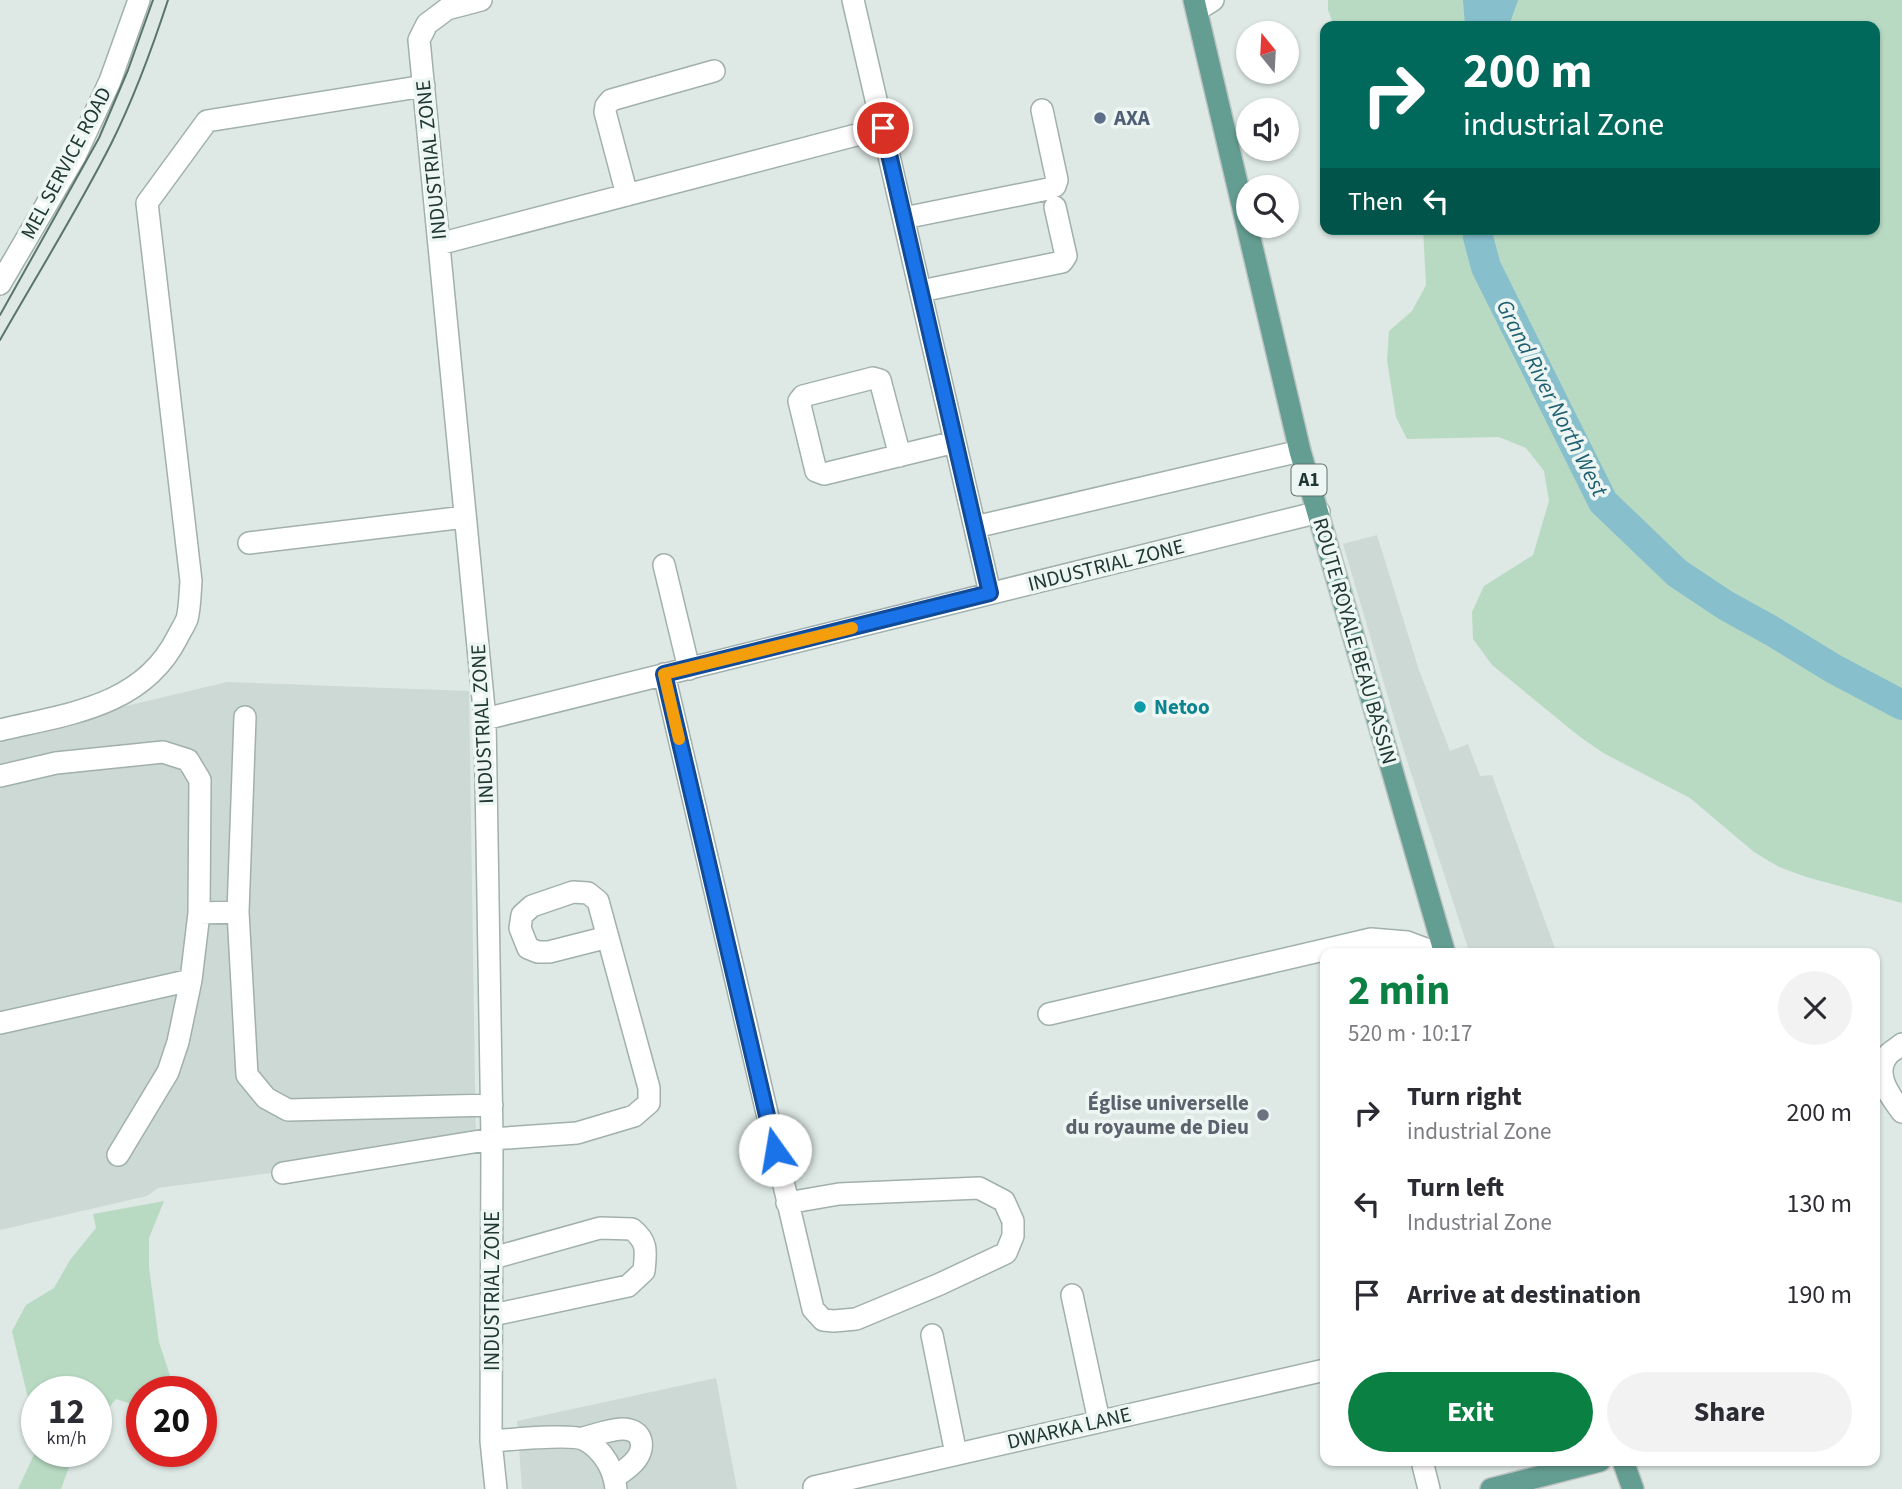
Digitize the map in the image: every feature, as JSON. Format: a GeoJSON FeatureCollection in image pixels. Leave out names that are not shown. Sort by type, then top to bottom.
{"type":"FeatureCollection","features":[{"type":"Feature","properties":{"kind":"main road","name":"ROUTE ROYALE BEAU BASSIN"},"geometry":{"type":"LineString","coordinates":[[1201,3],[1300,451],[1440,948]]}},
{"type":"Feature","properties":{"kind":"main road"},"geometry":{"type":"LineString","coordinates":[[1497,1488],[1581,1466]]}},
{"type":"Feature","properties":{"kind":"main road"},"geometry":{"type":"LineString","coordinates":[[1625,1466],[1633,1489]]}},
{"type":"Feature","properties":{"kind":"street","name":"MEL SERVICE ROAD"},"geometry":{"type":"LineString","coordinates":[[0,284],[75,156],[110,81],[139,0]]}},
{"type":"Feature","properties":{"kind":"street","name":"INDUSTRIAL ZONE"},"geometry":{"type":"LineString","coordinates":[[481,0],[447,9],[427,24],[419,40],[485,719],[492,1105],[491,1441],[496,1489]]}},
{"type":"Feature","properties":{"kind":"street"},"geometry":{"type":"LineString","coordinates":[[853,0],[990,593]]}},
{"type":"Feature","properties":{"kind":"street"},"geometry":{"type":"LineString","coordinates":[[627,195],[606,106],[611,100],[714,71]]}},
{"type":"Feature","properties":{"kind":"street"},"geometry":{"type":"LineString","coordinates":[[0,730],[87,709],[123,696],[152,674],[172,648],[187,618],[191,581],[147,203],[207,121],[424,86]]}},
{"type":"Feature","properties":{"kind":"street"},"geometry":{"type":"LineString","coordinates":[[904,218],[1055,186],[1042,110]]}},
{"type":"Feature","properties":{"kind":"street"},"geometry":{"type":"LineString","coordinates":[[439,244],[883,128]]}},
{"type":"Feature","properties":{"kind":"street"},"geometry":{"type":"LineString","coordinates":[[922,291],[1062,262],[1066,256],[1055,207]]}},
{"type":"Feature","properties":{"kind":"street"},"geometry":{"type":"LineString","coordinates":[[900,456],[880,380],[873,378],[803,396],[799,401],[816,471],[824,474],[900,456],[955,442]]}},
{"type":"Feature","properties":{"kind":"street"},"geometry":{"type":"LineString","coordinates":[[975,527],[1300,451]]}},
{"type":"Feature","properties":{"kind":"street","name":"INDUSTRIAL ZONE"},"geometry":{"type":"LineString","coordinates":[[485,719],[1319,512]]}},
{"type":"Feature","properties":{"kind":"street"},"geometry":{"type":"LineString","coordinates":[[249,543],[466,517]]}},
{"type":"Feature","properties":{"kind":"street"},"geometry":{"type":"LineString","coordinates":[[664,565],[689,669]]}},
{"type":"Feature","properties":{"kind":"street"},"geometry":{"type":"LineString","coordinates":[[664,674],[787,1203],[813,1309],[823,1320],[856,1319],[1006,1253],[1013,1236],[1013,1221],[1004,1201],[979,1188],[839,1194],[787,1203]]}},
{"type":"Feature","properties":{"kind":"street"},"geometry":{"type":"LineString","coordinates":[[245,717],[238,912],[247,1075],[266,1098],[288,1110],[492,1105]]}},
{"type":"Feature","properties":{"kind":"street"},"geometry":{"type":"LineString","coordinates":[[0,776],[56,763],[163,752],[188,760],[200,780],[199,913],[191,980],[178,1042],[168,1072],[118,1155]]}},
{"type":"Feature","properties":{"kind":"street"},"geometry":{"type":"LineString","coordinates":[[199,913],[238,912]]}},
{"type":"Feature","properties":{"kind":"street"},"geometry":{"type":"LineString","coordinates":[[283,1173],[492,1139],[577,1133],[634,1116],[649,1103],[649,1088],[608,937]]}},
{"type":"Feature","properties":{"kind":"street"},"geometry":{"type":"LineString","coordinates":[[1332,948],[1371,939],[1407,942],[1424,948]]}},
{"type":"Feature","properties":{"kind":"street"},"geometry":{"type":"LineString","coordinates":[[1049,1014],[1320,951]]}},
{"type":"Feature","properties":{"kind":"street"},"geometry":{"type":"LineString","coordinates":[[0,1023],[191,980]]}},
{"type":"Feature","properties":{"kind":"street"},"geometry":{"type":"LineString","coordinates":[[1902,1044],[1888,1055],[1882,1069],[1885,1089],[1902,1112]]}},
{"type":"Feature","properties":{"kind":"street"},"geometry":{"type":"LineString","coordinates":[[493,1258],[600,1228],[632,1228],[642,1237],[646,1250],[644,1271],[628,1286],[493,1315]]}},
{"type":"Feature","properties":{"kind":"street"},"geometry":{"type":"LineString","coordinates":[[1072,1295],[1099,1421]]}},
{"type":"Feature","properties":{"kind":"street"},"geometry":{"type":"LineString","coordinates":[[932,1335],[956,1454]]}},
{"type":"Feature","properties":{"kind":"street","name":"DWARKA LANE"},"geometry":{"type":"LineString","coordinates":[[814,1487],[849,1484],[956,1454],[1320,1371]]}},
{"type":"Feature","properties":{"kind":"street"},"geometry":{"type":"LineString","coordinates":[[491,1441],[583,1438],[622,1429],[632,1430],[639,1436],[642,1446],[640,1454],[615,1483],[606,1460],[583,1438]]}},
{"type":"Feature","properties":{"kind":"street"},"geometry":{"type":"LineString","coordinates":[[1423,1466],[1429,1489]]}},
{"type":"Feature","properties":{"kind":"shaded area"},"geometry":{"type":"Polygon","coordinates":[[[1377,535],[1419,670],[1450,751],[1468,744],[1480,776],[1492,775],[1555,948],[1468,948],[1403,748],[1343,544],[1377,535]]]}},
{"type":"Feature","properties":{"kind":"shaded area"},"geometry":{"type":"Polygon","coordinates":[[[227,682],[469,691],[476,1146],[158,1188],[147,1196],[0,1230],[0,736],[227,682]]]}},
{"type":"Feature","properties":{"kind":"shaded area"},"geometry":{"type":"Polygon","coordinates":[[[716,1378],[737,1489],[522,1489],[517,1421],[716,1378]]]}},
{"type":"Feature","properties":{"kind":"green space"},"geometry":{"type":"Polygon","coordinates":[[[1328,0],[1902,0],[1902,903],[1779,867],[1754,852],[1690,798],[1605,754],[1580,737],[1492,665],[1473,639],[1472,612],[1484,586],[1533,555],[1549,501],[1544,471],[1526,448],[1499,437],[1407,439],[1396,417],[1387,360],[1389,331],[1412,311],[1426,285],[1423,235],[1880,235],[1880,21],[1332,21],[1328,0]]]}},
{"type":"Feature","properties":{"kind":"green space"},"geometry":{"type":"Polygon","coordinates":[[[164,1201],[149,1238],[149,1267],[159,1342],[170,1376],[126,1376],[126,1402],[116,1399],[112,1404],[112,1376],[23,1376],[12,1331],[26,1305],[54,1288],[70,1260],[96,1228],[93,1214],[164,1201]]]}},
{"type":"Feature","properties":{"kind":"green space"},"geometry":{"type":"Polygon","coordinates":[[[28,1467],[69,1467],[61,1489],[18,1489],[28,1467]]]}},
{"type":"Feature","properties":{"kind":"water"},"geometry":{"type":"Polygon","coordinates":[[[1463,0],[1518,0],[1511,21],[1465,21],[1463,0]]]}},
{"type":"Feature","properties":{"kind":"waterway","name":"Grand River North West"},"geometry":{"type":"LineString","coordinates":[[1478,235],[1486,267],[1603,502],[1677,573],[1725,605],[1834,669],[1902,705]]}},
{"type":"Feature","properties":{"kind":"tram line"},"geometry":{"type":"LineString","coordinates":[[0,315],[99,138],[128,70],[153,0]]}},
{"type":"Feature","properties":{"kind":"tram line"},"geometry":{"type":"LineString","coordinates":[[0,340],[111,144],[142,73],[168,0]]}},
{"type":"Feature","properties":{"kind":"slow traffic"},"geometry":{"type":"LineString","coordinates":[[679,739],[664,674],[852,628]]}},
{"type":"Feature","properties":{"kind":"place","name":"AXA"},"geometry":{"type":"Point","coordinates":[1100,118]}},
{"type":"Feature","properties":{"kind":"place","name":"Netoo"},"geometry":{"type":"Point","coordinates":[1140,707]}},
{"type":"Feature","properties":{"kind":"place","name":"Église universelle du royaume de Dieu"},"geometry":{"type":"Point","coordinates":[1263,1115]}},
{"type":"Feature","properties":{"kind":"route"},"geometry":{"type":"LineString","coordinates":[[775,1150],[664,674],[990,593],[883,128]]}}]}
